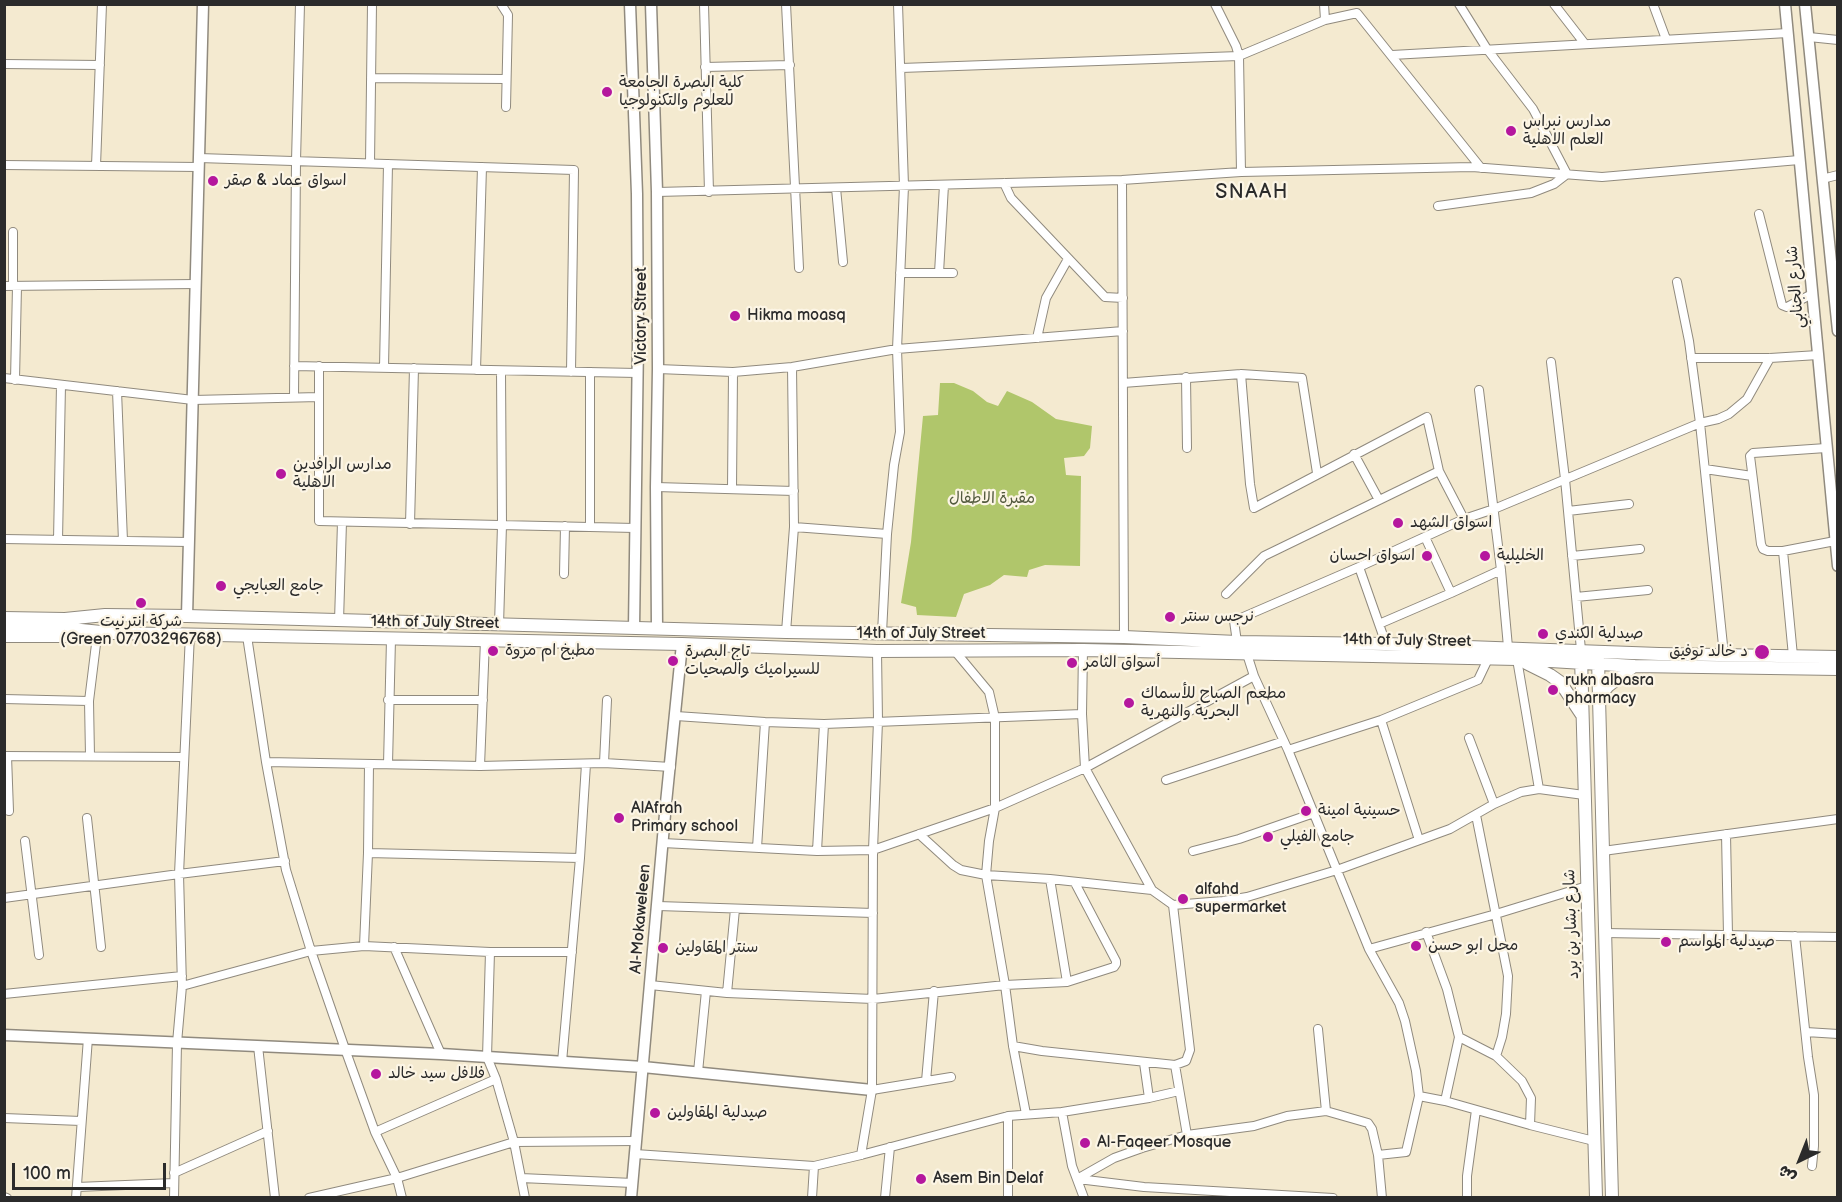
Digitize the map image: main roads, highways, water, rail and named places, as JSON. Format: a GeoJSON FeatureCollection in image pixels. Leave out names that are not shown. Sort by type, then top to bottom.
{"type":"FeatureCollection","features":[{"type":"Feature","properties":{"kind":"main road"},"geometry":{"type":"LineString","coordinates":[[4,612],[105,615]]}},
{"type":"Feature","properties":{"kind":"main road","name":"14th of July Street"},"geometry":{"type":"LineString","coordinates":[[4,627],[105,615],[187,616],[786,632],[1124,637],[1237,642],[1838,657]]}},
{"type":"Feature","properties":{"kind":"main road","name":"14th of July Street"},"geometry":{"type":"LineString","coordinates":[[4,618],[111,633],[682,644],[877,651],[1083,650],[1517,659],[1598,665],[1838,669]]}},
{"type":"Feature","properties":{"kind":"main road"},"geometry":{"type":"LineString","coordinates":[[4,636],[97,636],[111,633]]}},
{"type":"Feature","properties":{"kind":"main road","name":"شارع بشار بن برد"},"geometry":{"type":"LineString","coordinates":[[1581,650],[1596,1197]]}},
{"type":"Feature","properties":{"kind":"main road","name":"شارع بشار بن برد"},"geometry":{"type":"LineString","coordinates":[[1598,651],[1612,1197]]}},
{"type":"Feature","properties":{"kind":"main road"},"geometry":{"type":"LineString","coordinates":[[1517,659],[1560,681],[1583,716]]}},
{"type":"Feature","properties":{"kind":"main road"},"geometry":{"type":"LineString","coordinates":[[1599,709],[1603,692],[1634,666]]}},
{"type":"Feature","properties":{"kind":"place","name":"كلية البصرة الجامعة للعلوم والتكنولوجيا"},"geometry":{"type":"Point","coordinates":[607,92]}},
{"type":"Feature","properties":{"kind":"place","name":"مدارس نبراس العلم الاهلية"},"geometry":{"type":"Point","coordinates":[1511,131]}},
{"type":"Feature","properties":{"kind":"place","name":"اسواق عماد & صقر"},"geometry":{"type":"Point","coordinates":[213,181]}},
{"type":"Feature","properties":{"kind":"place","name":"Hikma moasq"},"geometry":{"type":"Point","coordinates":[735,316]}},
{"type":"Feature","properties":{"kind":"place","name":"مدارس الرافدين اﻻهلية"},"geometry":{"type":"Point","coordinates":[281,474]}},
{"type":"Feature","properties":{"kind":"place","name":"اسواق الشهد"},"geometry":{"type":"Point","coordinates":[1398,523]}},
{"type":"Feature","properties":{"kind":"place","name":"اسواق احسان"},"geometry":{"type":"Point","coordinates":[1427,556]}},
{"type":"Feature","properties":{"kind":"place","name":"الخليلية"},"geometry":{"type":"Point","coordinates":[1485,556]}},
{"type":"Feature","properties":{"kind":"place","name":"جامع العبايجي"},"geometry":{"type":"Point","coordinates":[221,586]}},
{"type":"Feature","properties":{"kind":"place","name":"شركة انترنيت (Green 07703296768)"},"geometry":{"type":"Point","coordinates":[141,603]}},
{"type":"Feature","properties":{"kind":"place","name":"نرجس سنتر"},"geometry":{"type":"Point","coordinates":[1170,617]}},
{"type":"Feature","properties":{"kind":"place","name":"صيدلية الكندي"},"geometry":{"type":"Point","coordinates":[1543,634]}},
{"type":"Feature","properties":{"kind":"place","name":"مطبخ ام مروة"},"geometry":{"type":"Point","coordinates":[493,651]}},
{"type":"Feature","properties":{"kind":"place","name":"د خالد توفيق"},"geometry":{"type":"Point","coordinates":[1762,652]}},
{"type":"Feature","properties":{"kind":"place","name":"تاج البصرة للسيراميك والصحيات"},"geometry":{"type":"Point","coordinates":[673,661]}},
{"type":"Feature","properties":{"kind":"place","name":"أسواق الثامر"},"geometry":{"type":"Point","coordinates":[1072,663]}},
{"type":"Feature","properties":{"kind":"place","name":"rukn albasra pharmacy"},"geometry":{"type":"Point","coordinates":[1553,690]}},
{"type":"Feature","properties":{"kind":"place","name":"مطعم الصباح للأسماك البحرية والنهرية"},"geometry":{"type":"Point","coordinates":[1129,703]}},
{"type":"Feature","properties":{"kind":"place","name":"حسينية امينة"},"geometry":{"type":"Point","coordinates":[1306,811]}},
{"type":"Feature","properties":{"kind":"place","name":"AlAfrah Primary school"},"geometry":{"type":"Point","coordinates":[619,818]}},
{"type":"Feature","properties":{"kind":"place","name":"جامع الفيلي"},"geometry":{"type":"Point","coordinates":[1268,837]}},
{"type":"Feature","properties":{"kind":"place","name":"alfahd supermarket"},"geometry":{"type":"Point","coordinates":[1183,899]}},
{"type":"Feature","properties":{"kind":"place","name":"صيدلية المواسم"},"geometry":{"type":"Point","coordinates":[1666,942]}},
{"type":"Feature","properties":{"kind":"place","name":"محل ابو حسن"},"geometry":{"type":"Point","coordinates":[1416,946]}},
{"type":"Feature","properties":{"kind":"place","name":"سنتر المقاولين"},"geometry":{"type":"Point","coordinates":[663,948]}},
{"type":"Feature","properties":{"kind":"place","name":"فلافل سيد خالد"},"geometry":{"type":"Point","coordinates":[376,1074]}},
{"type":"Feature","properties":{"kind":"place","name":"صيدلية المقاولين"},"geometry":{"type":"Point","coordinates":[655,1113]}},
{"type":"Feature","properties":{"kind":"place","name":"Al-Faqeer Mosque"},"geometry":{"type":"Point","coordinates":[1085,1143]}},
{"type":"Feature","properties":{"kind":"place","name":"Asem Bin Delaf"},"geometry":{"type":"Point","coordinates":[921,1179]}},
{"type":"Feature","properties":{"kind":"district","name":"SNAAH"},"geometry":{"type":"Point","coordinates":[1252,193]}},
{"type":"Feature","properties":{"kind":"park label","name":"مقبرة الاطفال"},"geometry":{"type":"Point","coordinates":[992,499]}}]}
